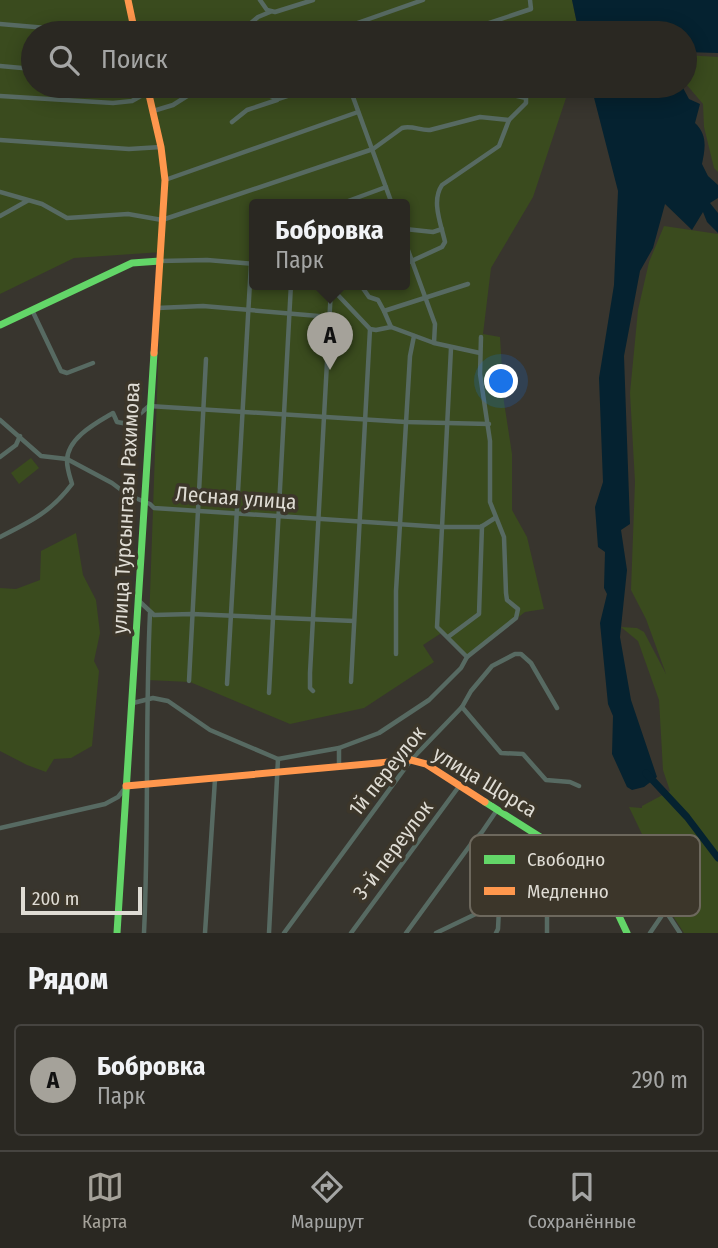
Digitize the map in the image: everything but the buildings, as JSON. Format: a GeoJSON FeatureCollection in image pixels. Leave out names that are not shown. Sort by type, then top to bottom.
{"type":"FeatureCollection","features":[{"type":"Feature","properties":{"kind":"street"},"geometry":{"type":"LineString","coordinates":[[128,0],[132,21]]}},
{"type":"Feature","properties":{"kind":"street"},"geometry":{"type":"LineString","coordinates":[[260,0],[270,12]]}},
{"type":"Feature","properties":{"kind":"street"},"geometry":{"type":"LineString","coordinates":[[253,21],[270,12],[313,0]]}},
{"type":"Feature","properties":{"kind":"street"},"geometry":{"type":"LineString","coordinates":[[363,21],[423,0]]}},
{"type":"Feature","properties":{"kind":"street"},"geometry":{"type":"LineString","coordinates":[[495,21],[531,9],[530,0]]}},
{"type":"Feature","properties":{"kind":"street"},"geometry":{"type":"LineString","coordinates":[[0,24],[21,26]]}},
{"type":"Feature","properties":{"kind":"street"},"geometry":{"type":"LineString","coordinates":[[0,66],[21,68]]}},
{"type":"Feature","properties":{"kind":"street"},"geometry":{"type":"LineString","coordinates":[[0,96],[21,97]]}},
{"type":"Feature","properties":{"kind":"street"},"geometry":{"type":"LineString","coordinates":[[32,98],[113,103],[136,98]]}},
{"type":"Feature","properties":{"kind":"street","name":"улица Турсынгазы Рахимова"},"geometry":{"type":"LineString","coordinates":[[117,933],[165,180],[150,98]]}},
{"type":"Feature","properties":{"kind":"street"},"geometry":{"type":"LineString","coordinates":[[153,111],[173,105],[184,98]]}},
{"type":"Feature","properties":{"kind":"street"},"geometry":{"type":"LineString","coordinates":[[232,122],[247,110],[281,98]]}},
{"type":"Feature","properties":{"kind":"street"},"geometry":{"type":"LineString","coordinates":[[353,98],[390,199]]}},
{"type":"Feature","properties":{"kind":"street"},"geometry":{"type":"LineString","coordinates":[[412,261],[442,247],[444,242],[437,192],[442,185],[499,146],[509,120],[526,103],[526,98]]}},
{"type":"Feature","properties":{"kind":"street"},"geometry":{"type":"LineString","coordinates":[[165,180],[358,111]]}},
{"type":"Feature","properties":{"kind":"street"},"geometry":{"type":"LineString","coordinates":[[0,192],[42,204],[67,218],[128,214],[162,220],[373,149],[398,130],[408,126],[424,131],[480,117],[509,120]]}},
{"type":"Feature","properties":{"kind":"street"},"geometry":{"type":"LineString","coordinates":[[0,140],[129,149],[161,147]]}},
{"type":"Feature","properties":{"kind":"street"},"geometry":{"type":"LineString","coordinates":[[354,199],[386,187]]}},
{"type":"Feature","properties":{"kind":"street"},"geometry":{"type":"LineString","coordinates":[[0,216],[27,201]]}},
{"type":"Feature","properties":{"kind":"street"},"geometry":{"type":"LineString","coordinates":[[410,230],[433,232],[442,229]]}},
{"type":"Feature","properties":{"kind":"street"},"geometry":{"type":"LineString","coordinates":[[410,256],[435,324],[434,343]]}},
{"type":"Feature","properties":{"kind":"street"},"geometry":{"type":"LineString","coordinates":[[0,325],[132,263],[207,260],[249,264]]}},
{"type":"Feature","properties":{"kind":"street"},"geometry":{"type":"LineString","coordinates":[[384,311],[468,284]]}},
{"type":"Feature","properties":{"kind":"street"},"geometry":{"type":"LineString","coordinates":[[227,684],[251,290]]}},
{"type":"Feature","properties":{"kind":"street"},"geometry":{"type":"LineString","coordinates":[[269,693],[291,290]]}},
{"type":"Feature","properties":{"kind":"street"},"geometry":{"type":"LineString","coordinates":[[313,691],[310,688],[313,619],[331,290]]}},
{"type":"Feature","properties":{"kind":"street"},"geometry":{"type":"LineString","coordinates":[[332,290],[370,328],[376,330],[391,327],[434,343],[480,353]]}},
{"type":"Feature","properties":{"kind":"street"},"geometry":{"type":"LineString","coordinates":[[364,290],[369,297],[378,300],[391,327]]}},
{"type":"Feature","properties":{"kind":"street"},"geometry":{"type":"LineString","coordinates":[[156,309],[202,306],[330,317]]}},
{"type":"Feature","properties":{"kind":"street"},"geometry":{"type":"LineString","coordinates":[[32,309],[61,371],[67,373],[93,363]]}},
{"type":"Feature","properties":{"kind":"street"},"geometry":{"type":"LineString","coordinates":[[351,682],[370,328]]}},
{"type":"Feature","properties":{"kind":"street"},"geometry":{"type":"LineString","coordinates":[[397,654],[396,591],[410,356],[414,336]]}},
{"type":"Feature","properties":{"kind":"street"},"geometry":{"type":"LineString","coordinates":[[132,703],[146,698],[168,701],[210,730],[278,759],[339,748],[379,733],[429,701],[461,668],[467,657],[516,618],[518,609],[507,600],[504,537],[490,502],[489,424],[481,380],[481,337]]}},
{"type":"Feature","properties":{"kind":"street"},"geometry":{"type":"LineString","coordinates":[[452,348],[437,627],[467,657]]}},
{"type":"Feature","properties":{"kind":"street"},"geometry":{"type":"LineString","coordinates":[[189,681],[206,359]]}},
{"type":"Feature","properties":{"kind":"street"},"geometry":{"type":"LineString","coordinates":[[0,537],[41,516],[59,502],[72,484],[67,458],[72,446],[85,431],[113,412],[117,422],[128,424],[149,406],[406,422],[489,424]]}},
{"type":"Feature","properties":{"kind":"street","name":"Лесная улица"},"geometry":{"type":"LineString","coordinates":[[0,420],[41,456],[67,458],[153,508],[442,527],[482,526]]}},
{"type":"Feature","properties":{"kind":"street"},"geometry":{"type":"LineString","coordinates":[[0,457],[16,445],[20,436]]}},
{"type":"Feature","properties":{"kind":"street"},"geometry":{"type":"LineString","coordinates":[[448,637],[479,614],[482,526],[495,518]]}},
{"type":"Feature","properties":{"kind":"street"},"geometry":{"type":"LineString","coordinates":[[139,601],[154,615],[192,614],[354,621]]}},
{"type":"Feature","properties":{"kind":"street"},"geometry":{"type":"LineString","coordinates":[[144,933],[149,839],[146,786],[149,727],[146,698],[150,613]]}},
{"type":"Feature","properties":{"kind":"street","name":"1й переулок"},"geometry":{"type":"LineString","coordinates":[[284,933],[411,760],[463,707],[471,691],[492,666],[515,653],[521,654],[529,660],[557,708]]}},
{"type":"Feature","properties":{"kind":"street"},"geometry":{"type":"LineString","coordinates":[[463,707],[501,753],[523,754],[546,780],[570,782],[579,786]]}},
{"type":"Feature","properties":{"kind":"street"},"geometry":{"type":"LineString","coordinates":[[339,748],[339,767]]}},
{"type":"Feature","properties":{"kind":"street"},"geometry":{"type":"LineString","coordinates":[[269,933],[267,928],[278,759]]}},
{"type":"Feature","properties":{"kind":"street","name":"улица Щорса"},"geometry":{"type":"LineString","coordinates":[[127,786],[411,760],[426,764],[537,835]]}},
{"type":"Feature","properties":{"kind":"street"},"geometry":{"type":"LineString","coordinates":[[205,933],[215,779]]}},
{"type":"Feature","properties":{"kind":"street","name":"3-й переулок"},"geometry":{"type":"LineString","coordinates":[[351,933],[460,785]]}},
{"type":"Feature","properties":{"kind":"street"},"geometry":{"type":"LineString","coordinates":[[0,828],[104,804],[118,797],[127,786]]}},
{"type":"Feature","properties":{"kind":"street"},"geometry":{"type":"LineString","coordinates":[[479,835],[497,810]]}},
{"type":"Feature","properties":{"kind":"street"},"geometry":{"type":"LineString","coordinates":[[406,933],[470,845]]}},
{"type":"Feature","properties":{"kind":"street"},"geometry":{"type":"LineString","coordinates":[[436,933],[472,916]]}},
{"type":"Feature","properties":{"kind":"street","name":"улица Щорса"},"geometry":{"type":"LineString","coordinates":[[620,916],[627,933]]}},
{"type":"Feature","properties":{"kind":"street"},"geometry":{"type":"LineString","coordinates":[[650,933],[661,916]]}},
{"type":"Feature","properties":{"kind":"street"},"geometry":{"type":"LineString","coordinates":[[669,916],[680,933]]}},
{"type":"Feature","properties":{"kind":"green space"},"geometry":{"type":"Polygon","coordinates":[[[0,0],[572,0],[576,21],[21,21],[21,98],[566,98],[533,197],[491,268],[483,334],[500,337],[504,402],[512,454],[512,510],[527,537],[544,609],[525,612],[467,657],[443,632],[423,645],[434,662],[364,708],[290,724],[190,682],[147,680],[162,252],[74,258],[0,294],[0,0]]]}},
{"type":"Feature","properties":{"kind":"green space"},"geometry":{"type":"Polygon","coordinates":[[[697,56],[718,57],[718,172],[714,168],[704,127],[703,104],[697,97],[697,56]]]}},
{"type":"Feature","properties":{"kind":"green space"},"geometry":{"type":"Polygon","coordinates":[[[664,226],[718,234],[718,933],[684,933],[673,916],[700,916],[700,835],[642,835],[629,807],[642,808],[670,791],[663,770],[659,700],[638,641],[621,627],[637,628],[644,632],[666,674],[646,619],[631,590],[635,482],[630,393],[638,310],[649,262],[664,226]]]}},
{"type":"Feature","properties":{"kind":"green space"},"geometry":{"type":"Polygon","coordinates":[[[31,458],[39,468],[19,484],[11,473],[31,458]]]}},
{"type":"Feature","properties":{"kind":"green space"},"geometry":{"type":"Polygon","coordinates":[[[76,533],[83,575],[96,600],[100,633],[94,661],[99,671],[92,746],[71,758],[54,759],[46,772],[0,751],[0,588],[16,589],[40,580],[41,551],[76,533]]]}},
{"type":"Feature","properties":{"kind":"water"},"geometry":{"type":"Polygon","coordinates":[[[572,0],[718,0],[718,53],[697,52],[697,21],[576,21],[572,0]]]}},
{"type":"Feature","properties":{"kind":"water"},"geometry":{"type":"Polygon","coordinates":[[[594,98],[688,98],[700,104],[695,123],[704,137],[702,164],[708,176],[718,185],[718,198],[710,203],[718,213],[718,233],[707,222],[703,212],[692,230],[665,204],[653,248],[640,271],[624,356],[630,524],[621,530],[627,570],[620,637],[631,700],[657,777],[644,787],[632,790],[627,787],[612,754],[613,716],[608,704],[600,623],[607,594],[604,588],[605,552],[598,547],[595,507],[603,482],[599,378],[614,285],[618,191],[594,98]]]}},
{"type":"Feature","properties":{"kind":"waterway"},"geometry":{"type":"LineString","coordinates":[[646,773],[687,817],[718,858]]}},
{"type":"Feature","properties":{"kind":"traffic: fast"},"geometry":{"type":"LineString","coordinates":[[0,325],[132,263],[160,261]]}},
{"type":"Feature","properties":{"kind":"traffic: fast"},"geometry":{"type":"LineString","coordinates":[[117,933],[154,353]]}},
{"type":"Feature","properties":{"kind":"traffic: fast"},"geometry":{"type":"LineString","coordinates":[[485,802],[537,835]]}},
{"type":"Feature","properties":{"kind":"traffic: fast"},"geometry":{"type":"LineString","coordinates":[[619,916],[627,933]]}},
{"type":"Feature","properties":{"kind":"traffic: slow"},"geometry":{"type":"LineString","coordinates":[[128,0],[132,21]]}},
{"type":"Feature","properties":{"kind":"traffic: slow"},"geometry":{"type":"LineString","coordinates":[[150,98],[165,180],[154,353]]}},
{"type":"Feature","properties":{"kind":"traffic: slow"},"geometry":{"type":"LineString","coordinates":[[126,786],[411,760],[426,764],[485,802]]}},
{"type":"Feature","properties":{"kind":"place","name":"Бобровка"},"geometry":{"type":"Point","coordinates":[330,370]}}]}
